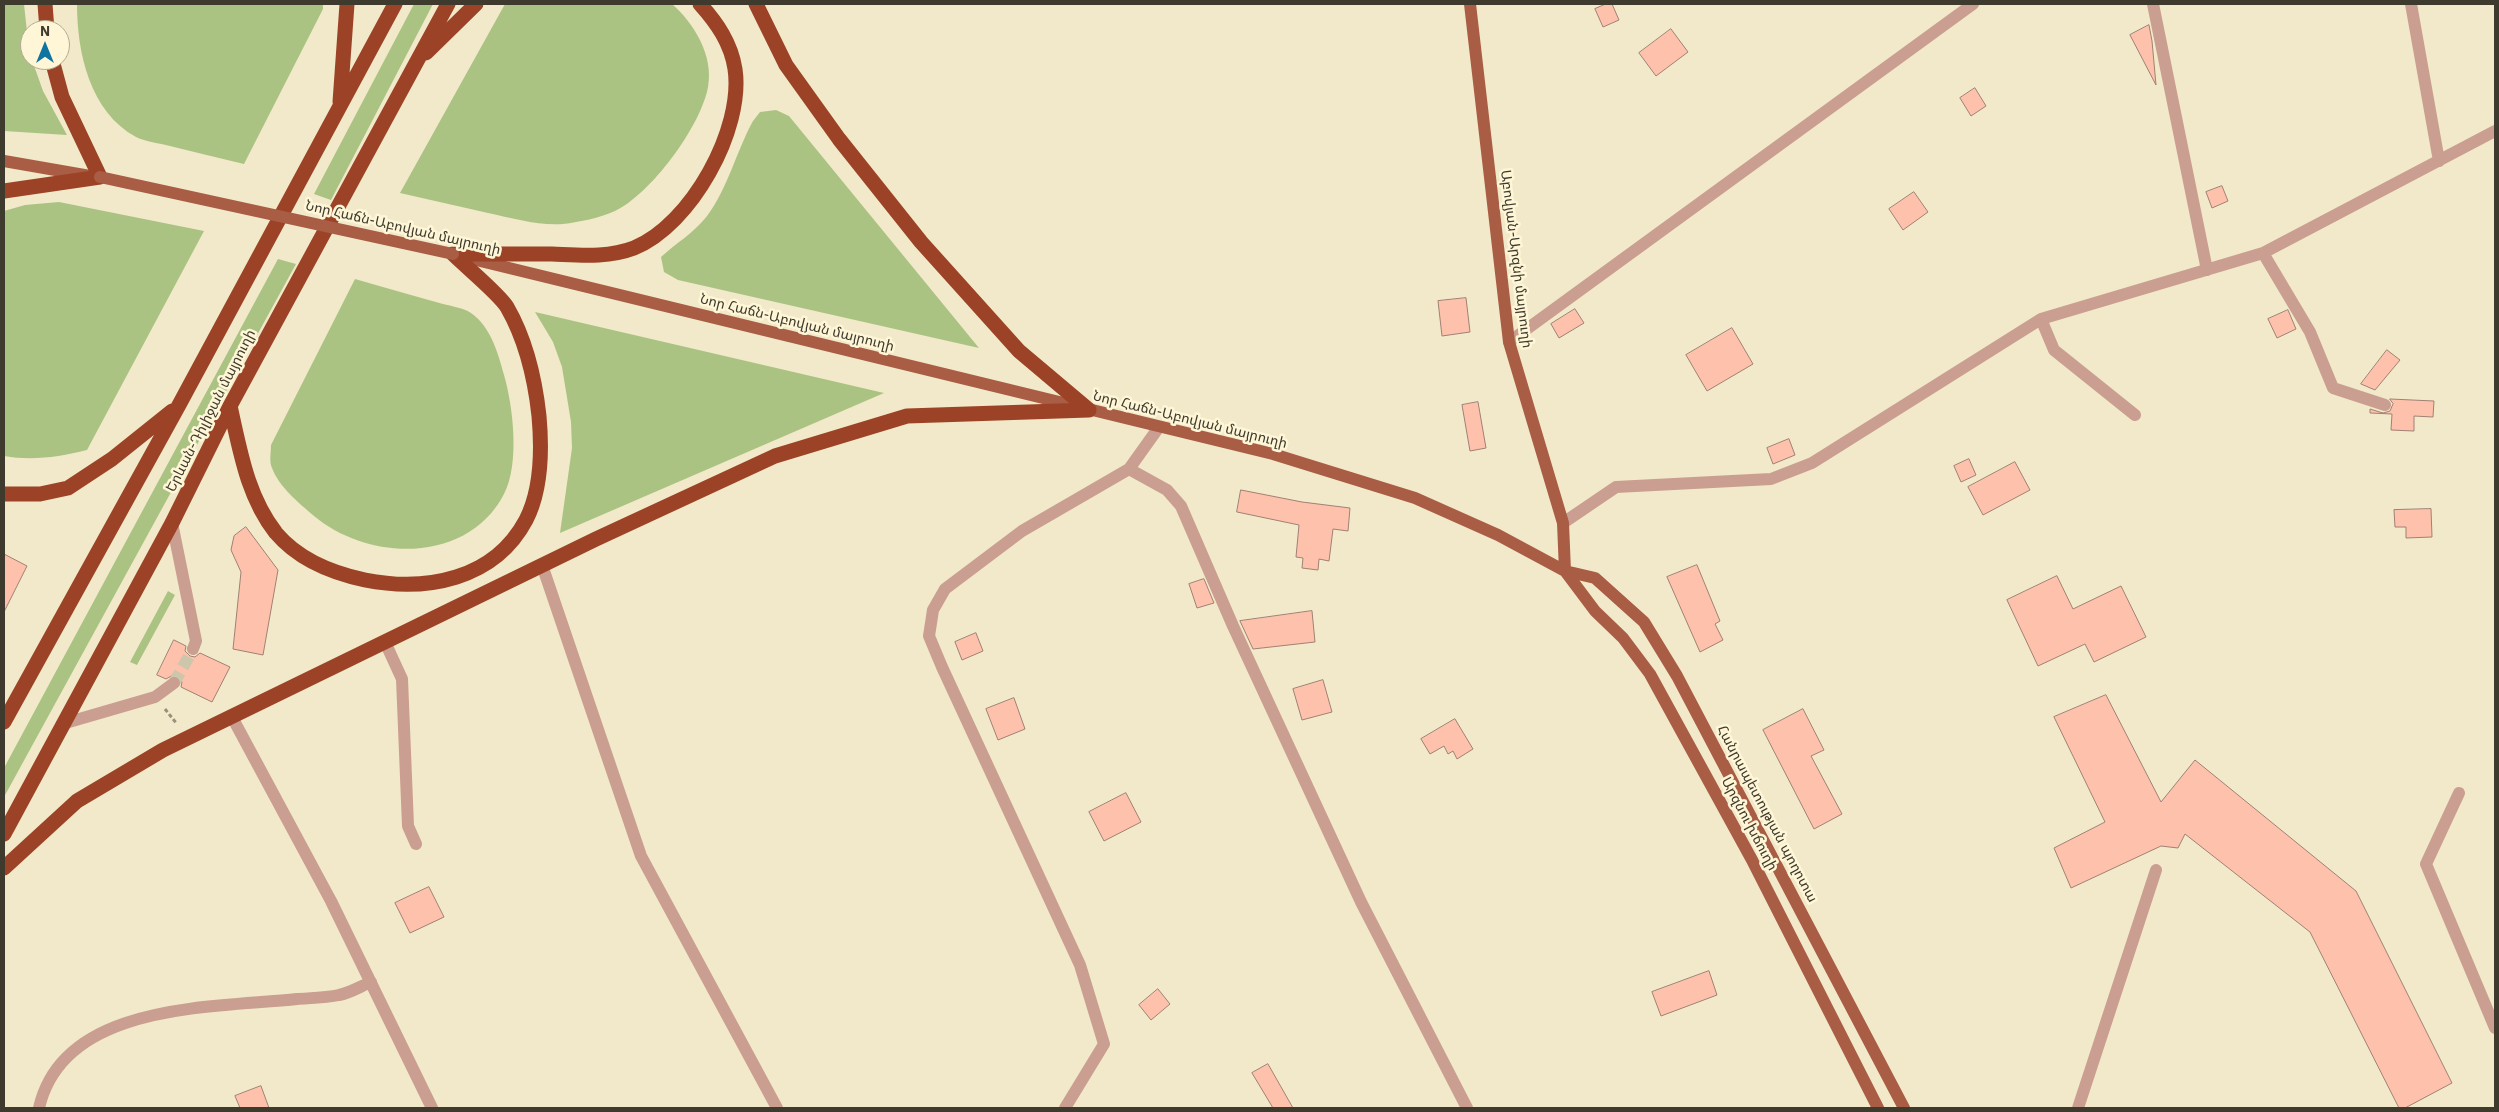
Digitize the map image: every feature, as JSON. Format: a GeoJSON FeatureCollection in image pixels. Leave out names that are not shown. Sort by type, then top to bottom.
{"type":"FeatureCollection","features":[{"type":"Feature","properties":{"kind":"highway"},"geometry":{"type":"LineString","coordinates":[[45,4],[46,20]]}},
{"type":"Feature","properties":{"kind":"highway"},"geometry":{"type":"LineString","coordinates":[[340,108],[347,4]]}},
{"type":"Feature","properties":{"kind":"highway","name":"Երևան-Դիլիջան մայրուղի"},"geometry":{"type":"LineString","coordinates":[[6,713],[179,405],[395,4]]}},
{"type":"Feature","properties":{"kind":"highway","name":"Երևան-Դիլիջան մայրուղի"},"geometry":{"type":"LineString","coordinates":[[4,834],[172,523],[230,406],[448,4]]}},
{"type":"Feature","properties":{"kind":"highway"},"geometry":{"type":"LineString","coordinates":[[414,65],[476,4]]}},
{"type":"Feature","properties":{"kind":"highway"},"geometry":{"type":"LineString","coordinates":[[453,254],[605,255],[635,248],[662,231],[688,205],[720,149],[730,126],[736,97],[735,70],[729,47],[717,22],[700,4]]}},
{"type":"Feature","properties":{"kind":"highway"},"geometry":{"type":"LineString","coordinates":[[756,4],[786,65],[839,139],[921,242],[1019,351],[1089,410]]}},
{"type":"Feature","properties":{"kind":"highway"},"geometry":{"type":"LineString","coordinates":[[4,191],[100,177],[62,97],[55,70]]}},
{"type":"Feature","properties":{"kind":"highway"},"geometry":{"type":"LineString","coordinates":[[230,406],[243,465],[254,497],[276,533],[294,550],[312,562],[348,576],[384,584],[422,584],[455,579],[480,568],[499,554],[516,536],[527,518],[537,484],[541,434],[537,394],[528,357],[506,306],[453,254]]}},
{"type":"Feature","properties":{"kind":"highway"},"geometry":{"type":"LineString","coordinates":[[4,494],[40,494],[68,488],[112,459],[179,405]]}},
{"type":"Feature","properties":{"kind":"highway"},"geometry":{"type":"LineString","coordinates":[[4,868],[77,801],[163,750],[542,566],[775,456],[907,416],[1089,410]]}},
{"type":"Feature","properties":{"kind":"main road","name":"Աբովյան-Արզնի մայրուղի"},"geometry":{"type":"LineString","coordinates":[[1470,4],[1509,342],[1563,523],[1565,571]]}},
{"type":"Feature","properties":{"kind":"main road","name":"Նոր Հաճն-Աբովյան մայրուղի"},"geometry":{"type":"LineString","coordinates":[[4,161],[100,177],[453,254],[1273,454],[1415,498],[1498,534],[1565,571]]}},
{"type":"Feature","properties":{"kind":"main road","name":"Արզնու խճուղի"},"geometry":{"type":"LineString","coordinates":[[1565,571],[1595,611],[1623,638],[1650,674],[1752,860],[1878,1108]]}},
{"type":"Feature","properties":{"kind":"main road","name":"Հանրապետության պողոտա"},"geometry":{"type":"LineString","coordinates":[[1565,571],[1595,578],[1644,622],[1677,676],[1904,1108]]}},
{"type":"Feature","properties":{"kind":"street"},"geometry":{"type":"LineString","coordinates":[[1509,342],[1973,4]]}},
{"type":"Feature","properties":{"kind":"street"},"geometry":{"type":"LineString","coordinates":[[2153,4],[2207,270]]}},
{"type":"Feature","properties":{"kind":"street"},"geometry":{"type":"LineString","coordinates":[[2411,4],[2439,160]]}},
{"type":"Feature","properties":{"kind":"street"},"geometry":{"type":"LineString","coordinates":[[1563,523],[1616,487],[1771,479],[1812,463],[2041,319],[2263,253],[2495,131]]}},
{"type":"Feature","properties":{"kind":"street"},"geometry":{"type":"LineString","coordinates":[[2263,253],[2310,332],[2333,388],[2385,405]]}},
{"type":"Feature","properties":{"kind":"street"},"geometry":{"type":"LineString","coordinates":[[2041,319],[2054,350],[2135,415]]}},
{"type":"Feature","properties":{"kind":"street"},"geometry":{"type":"LineString","coordinates":[[1065,1108],[1069,1105],[1104,1044],[1080,965],[929,636],[933,610],[945,589],[1022,531],[1129,468],[1159,427]]}},
{"type":"Feature","properties":{"kind":"street"},"geometry":{"type":"LineString","coordinates":[[1129,468],[1167,490],[1181,506],[1233,626],[1361,902],[1467,1108]]}},
{"type":"Feature","properties":{"kind":"street"},"geometry":{"type":"LineString","coordinates":[[172,523],[196,641],[193,649]]}},
{"type":"Feature","properties":{"kind":"street"},"geometry":{"type":"LineString","coordinates":[[542,566],[641,856],[777,1108]]}},
{"type":"Feature","properties":{"kind":"street"},"geometry":{"type":"LineString","coordinates":[[386,642],[402,679],[408,826],[416,844]]}},
{"type":"Feature","properties":{"kind":"street"},"geometry":{"type":"LineString","coordinates":[[62,724],[155,697],[174,683]]}},
{"type":"Feature","properties":{"kind":"street"},"geometry":{"type":"LineString","coordinates":[[232,717],[331,901],[432,1108]]}},
{"type":"Feature","properties":{"kind":"street"},"geometry":{"type":"LineString","coordinates":[[2459,792],[2426,864],[2495,1028]]}},
{"type":"Feature","properties":{"kind":"street"},"geometry":{"type":"LineString","coordinates":[[2078,1108],[2156,870]]}},
{"type":"Feature","properties":{"kind":"street"},"geometry":{"type":"LineString","coordinates":[[39,1108],[43,1090],[68,1053],[109,1028],[174,1010],[339,995],[371,982]]}},
{"type":"Feature","properties":{"kind":"path"},"geometry":{"type":"LineString","coordinates":[[155,697],[188,738]]}},
{"type":"Feature","properties":{"kind":"green space"},"geometry":{"type":"Polygon","coordinates":[[[4,4],[24,4],[26,20],[20,20],[20,70],[36,70],[43,91],[67,135],[4,131],[4,4]]]}},
{"type":"Feature","properties":{"kind":"green space"},"geometry":{"type":"Polygon","coordinates":[[[77,4],[323,4],[323,9],[244,164],[144,140],[120,126],[107,113],[89,80],[80,42],[77,4]]]}},
{"type":"Feature","properties":{"kind":"green space"},"geometry":{"type":"Polygon","coordinates":[[[414,4],[433,4],[331,200],[314,194],[414,4]]]}},
{"type":"Feature","properties":{"kind":"green space"},"geometry":{"type":"Polygon","coordinates":[[[505,4],[672,4],[695,30],[705,52],[709,75],[708,87],[696,120],[685,139],[658,175],[644,190],[615,211],[596,218],[576,222],[545,224],[400,193],[505,4]]]}},
{"type":"Feature","properties":{"kind":"green space"},"geometry":{"type":"Polygon","coordinates":[[[776,110],[789,116],[979,348],[678,280],[664,272],[661,257],[691,233],[707,216],[721,194],[753,121],[760,112],[776,110]]]}},
{"type":"Feature","properties":{"kind":"green space"},"geometry":{"type":"Polygon","coordinates":[[[59,202],[204,231],[87,450],[46,458],[4,456],[4,211],[25,205],[59,202]]]}},
{"type":"Feature","properties":{"kind":"green space"},"geometry":{"type":"Polygon","coordinates":[[[278,259],[296,264],[4,797],[4,768],[278,259]]]}},
{"type":"Feature","properties":{"kind":"green space"},"geometry":{"type":"Polygon","coordinates":[[[355,279],[468,311],[478,319],[489,333],[499,358],[512,418],[513,451],[509,482],[504,494],[488,517],[467,533],[443,544],[416,549],[389,548],[362,542],[336,531],[314,516],[290,494],[279,482],[271,466],[271,445],[355,279]]]}},
{"type":"Feature","properties":{"kind":"green space"},"geometry":{"type":"Polygon","coordinates":[[[535,312],[884,393],[560,533],[572,448],[571,422],[562,367],[553,342],[535,312]]]}},
{"type":"Feature","properties":{"kind":"green space"},"geometry":{"type":"Polygon","coordinates":[[[168,591],[175,595],[137,665],[130,662],[168,591]]]}},
{"type":"Feature","properties":{"kind":"building"},"geometry":{"type":"Polygon","coordinates":[[[1606,4],[1612,4],[1619,20],[1603,27],[1595,9],[1606,4]]]}},
{"type":"Feature","properties":{"kind":"building"},"geometry":{"type":"Polygon","coordinates":[[[2149,25],[2152,41],[2156,85],[2130,35],[2149,25]]]}},
{"type":"Feature","properties":{"kind":"building"},"geometry":{"type":"Polygon","coordinates":[[[1671,29],[1688,52],[1656,76],[1639,53],[1671,29]]]}},
{"type":"Feature","properties":{"kind":"building"},"geometry":{"type":"Polygon","coordinates":[[[1975,88],[1986,106],[1971,116],[1960,98],[1975,88]]]}},
{"type":"Feature","properties":{"kind":"building"},"geometry":{"type":"Polygon","coordinates":[[[2222,186],[2228,201],[2212,208],[2206,192],[2222,186]]]}},
{"type":"Feature","properties":{"kind":"building"},"geometry":{"type":"Polygon","coordinates":[[[1914,192],[1928,212],[1903,230],[1889,209],[1914,192]]]}},
{"type":"Feature","properties":{"kind":"building"},"geometry":{"type":"Polygon","coordinates":[[[1466,298],[1470,332],[1442,336],[1438,301],[1466,298]]]}},
{"type":"Feature","properties":{"kind":"building"},"geometry":{"type":"Polygon","coordinates":[[[1575,309],[1584,323],[1559,338],[1551,324],[1575,309]]]}},
{"type":"Feature","properties":{"kind":"building"},"geometry":{"type":"Polygon","coordinates":[[[2288,310],[2296,329],[2277,338],[2268,319],[2288,310]]]}},
{"type":"Feature","properties":{"kind":"building"},"geometry":{"type":"Polygon","coordinates":[[[1732,328],[1753,364],[1707,391],[1686,355],[1732,328]]]}},
{"type":"Feature","properties":{"kind":"building"},"geometry":{"type":"Polygon","coordinates":[[[2387,350],[2400,360],[2375,390],[2361,384],[2387,350]]]}},
{"type":"Feature","properties":{"kind":"building"},"geometry":{"type":"Polygon","coordinates":[[[2390,399],[2434,401],[2433,417],[2414,416],[2414,431],[2391,430],[2392,414],[2370,413],[2370,409],[2383,413],[2390,411],[2393,404],[2390,399]]]}},
{"type":"Feature","properties":{"kind":"building"},"geometry":{"type":"Polygon","coordinates":[[[1478,402],[1486,448],[1470,451],[1462,405],[1478,402]]]}},
{"type":"Feature","properties":{"kind":"building"},"geometry":{"type":"Polygon","coordinates":[[[1789,439],[1795,455],[1773,464],[1767,448],[1789,439]]]}},
{"type":"Feature","properties":{"kind":"building"},"geometry":{"type":"Polygon","coordinates":[[[1969,459],[1976,475],[1961,482],[1954,466],[1969,459]]]}},
{"type":"Feature","properties":{"kind":"building"},"geometry":{"type":"Polygon","coordinates":[[[2015,462],[2030,490],[1983,515],[1968,487],[2015,462]]]}},
{"type":"Feature","properties":{"kind":"building"},"geometry":{"type":"Polygon","coordinates":[[[1241,490],[1302,502],[1350,508],[1348,531],[1333,529],[1329,561],[1319,559],[1318,570],[1302,568],[1303,558],[1296,557],[1299,525],[1237,512],[1241,490]]]}},
{"type":"Feature","properties":{"kind":"building"},"geometry":{"type":"Polygon","coordinates":[[[2431,509],[2432,537],[2406,538],[2406,527],[2395,527],[2394,510],[2431,509]]]}},
{"type":"Feature","properties":{"kind":"building"},"geometry":{"type":"Polygon","coordinates":[[[246,527],[278,570],[263,655],[233,649],[241,572],[231,550],[234,536],[246,527]]]}},
{"type":"Feature","properties":{"kind":"building"},"geometry":{"type":"Polygon","coordinates":[[[4,554],[27,566],[4,612],[4,554]]]}},
{"type":"Feature","properties":{"kind":"building"},"geometry":{"type":"Polygon","coordinates":[[[1697,565],[1720,621],[1715,624],[1723,640],[1700,652],[1667,577],[1697,565]]]}},
{"type":"Feature","properties":{"kind":"building"},"geometry":{"type":"Polygon","coordinates":[[[2057,576],[2073,609],[2121,586],[2146,637],[2094,662],[2085,644],[2038,666],[2007,600],[2057,576]]]}},
{"type":"Feature","properties":{"kind":"building"},"geometry":{"type":"Polygon","coordinates":[[[1204,579],[1214,603],[1197,608],[1189,584],[1204,579]]]}},
{"type":"Feature","properties":{"kind":"building"},"geometry":{"type":"Polygon","coordinates":[[[1312,611],[1315,642],[1253,649],[1240,621],[1312,611]]]}},
{"type":"Feature","properties":{"kind":"building"},"geometry":{"type":"Polygon","coordinates":[[[976,633],[983,651],[962,660],[955,642],[976,633]]]}},
{"type":"Feature","properties":{"kind":"building"},"geometry":{"type":"Polygon","coordinates":[[[174,640],[186,646],[185,651],[190,656],[195,657],[200,653],[230,667],[212,702],[181,687],[182,682],[178,676],[173,675],[166,679],[157,675],[174,640]]]}},
{"type":"Feature","properties":{"kind":"building"},"geometry":{"type":"Polygon","coordinates":[[[1323,680],[1332,712],[1302,720],[1293,689],[1323,680]]]}},
{"type":"Feature","properties":{"kind":"building"},"geometry":{"type":"Polygon","coordinates":[[[2106,695],[2161,802],[2195,760],[2356,891],[2452,1083],[2405,1108],[2399,1108],[2310,932],[2185,834],[2178,848],[2161,846],[2071,888],[2054,848],[2105,822],[2054,717],[2106,695]]]}},
{"type":"Feature","properties":{"kind":"building"},"geometry":{"type":"Polygon","coordinates":[[[1014,698],[1025,729],[998,740],[986,709],[1014,698]]]}},
{"type":"Feature","properties":{"kind":"building"},"geometry":{"type":"Polygon","coordinates":[[[1803,709],[1824,750],[1811,756],[1842,814],[1814,829],[1763,730],[1803,709]]]}},
{"type":"Feature","properties":{"kind":"building"},"geometry":{"type":"Polygon","coordinates":[[[1455,719],[1473,749],[1457,759],[1453,751],[1448,754],[1444,746],[1430,754],[1421,739],[1455,719]]]}},
{"type":"Feature","properties":{"kind":"building"},"geometry":{"type":"Polygon","coordinates":[[[1126,793],[1141,822],[1104,841],[1089,812],[1126,793]]]}},
{"type":"Feature","properties":{"kind":"building"},"geometry":{"type":"Polygon","coordinates":[[[429,887],[444,917],[410,933],[395,903],[429,887]]]}},
{"type":"Feature","properties":{"kind":"building"},"geometry":{"type":"Polygon","coordinates":[[[1709,971],[1717,995],[1661,1016],[1652,992],[1709,971]]]}},
{"type":"Feature","properties":{"kind":"building"},"geometry":{"type":"Polygon","coordinates":[[[1158,989],[1170,1004],[1151,1020],[1139,1005],[1158,989]]]}},
{"type":"Feature","properties":{"kind":"building"},"geometry":{"type":"Polygon","coordinates":[[[1268,1064],[1293,1108],[1273,1108],[1252,1073],[1268,1064]]]}},
{"type":"Feature","properties":{"kind":"building"},"geometry":{"type":"Polygon","coordinates":[[[261,1086],[269,1108],[240,1108],[235,1096],[261,1086]]]}},
{"type":"Feature","properties":{"kind":"tunnel"},"geometry":{"type":"LineString","coordinates":[[174,683],[193,649]]}}]}
